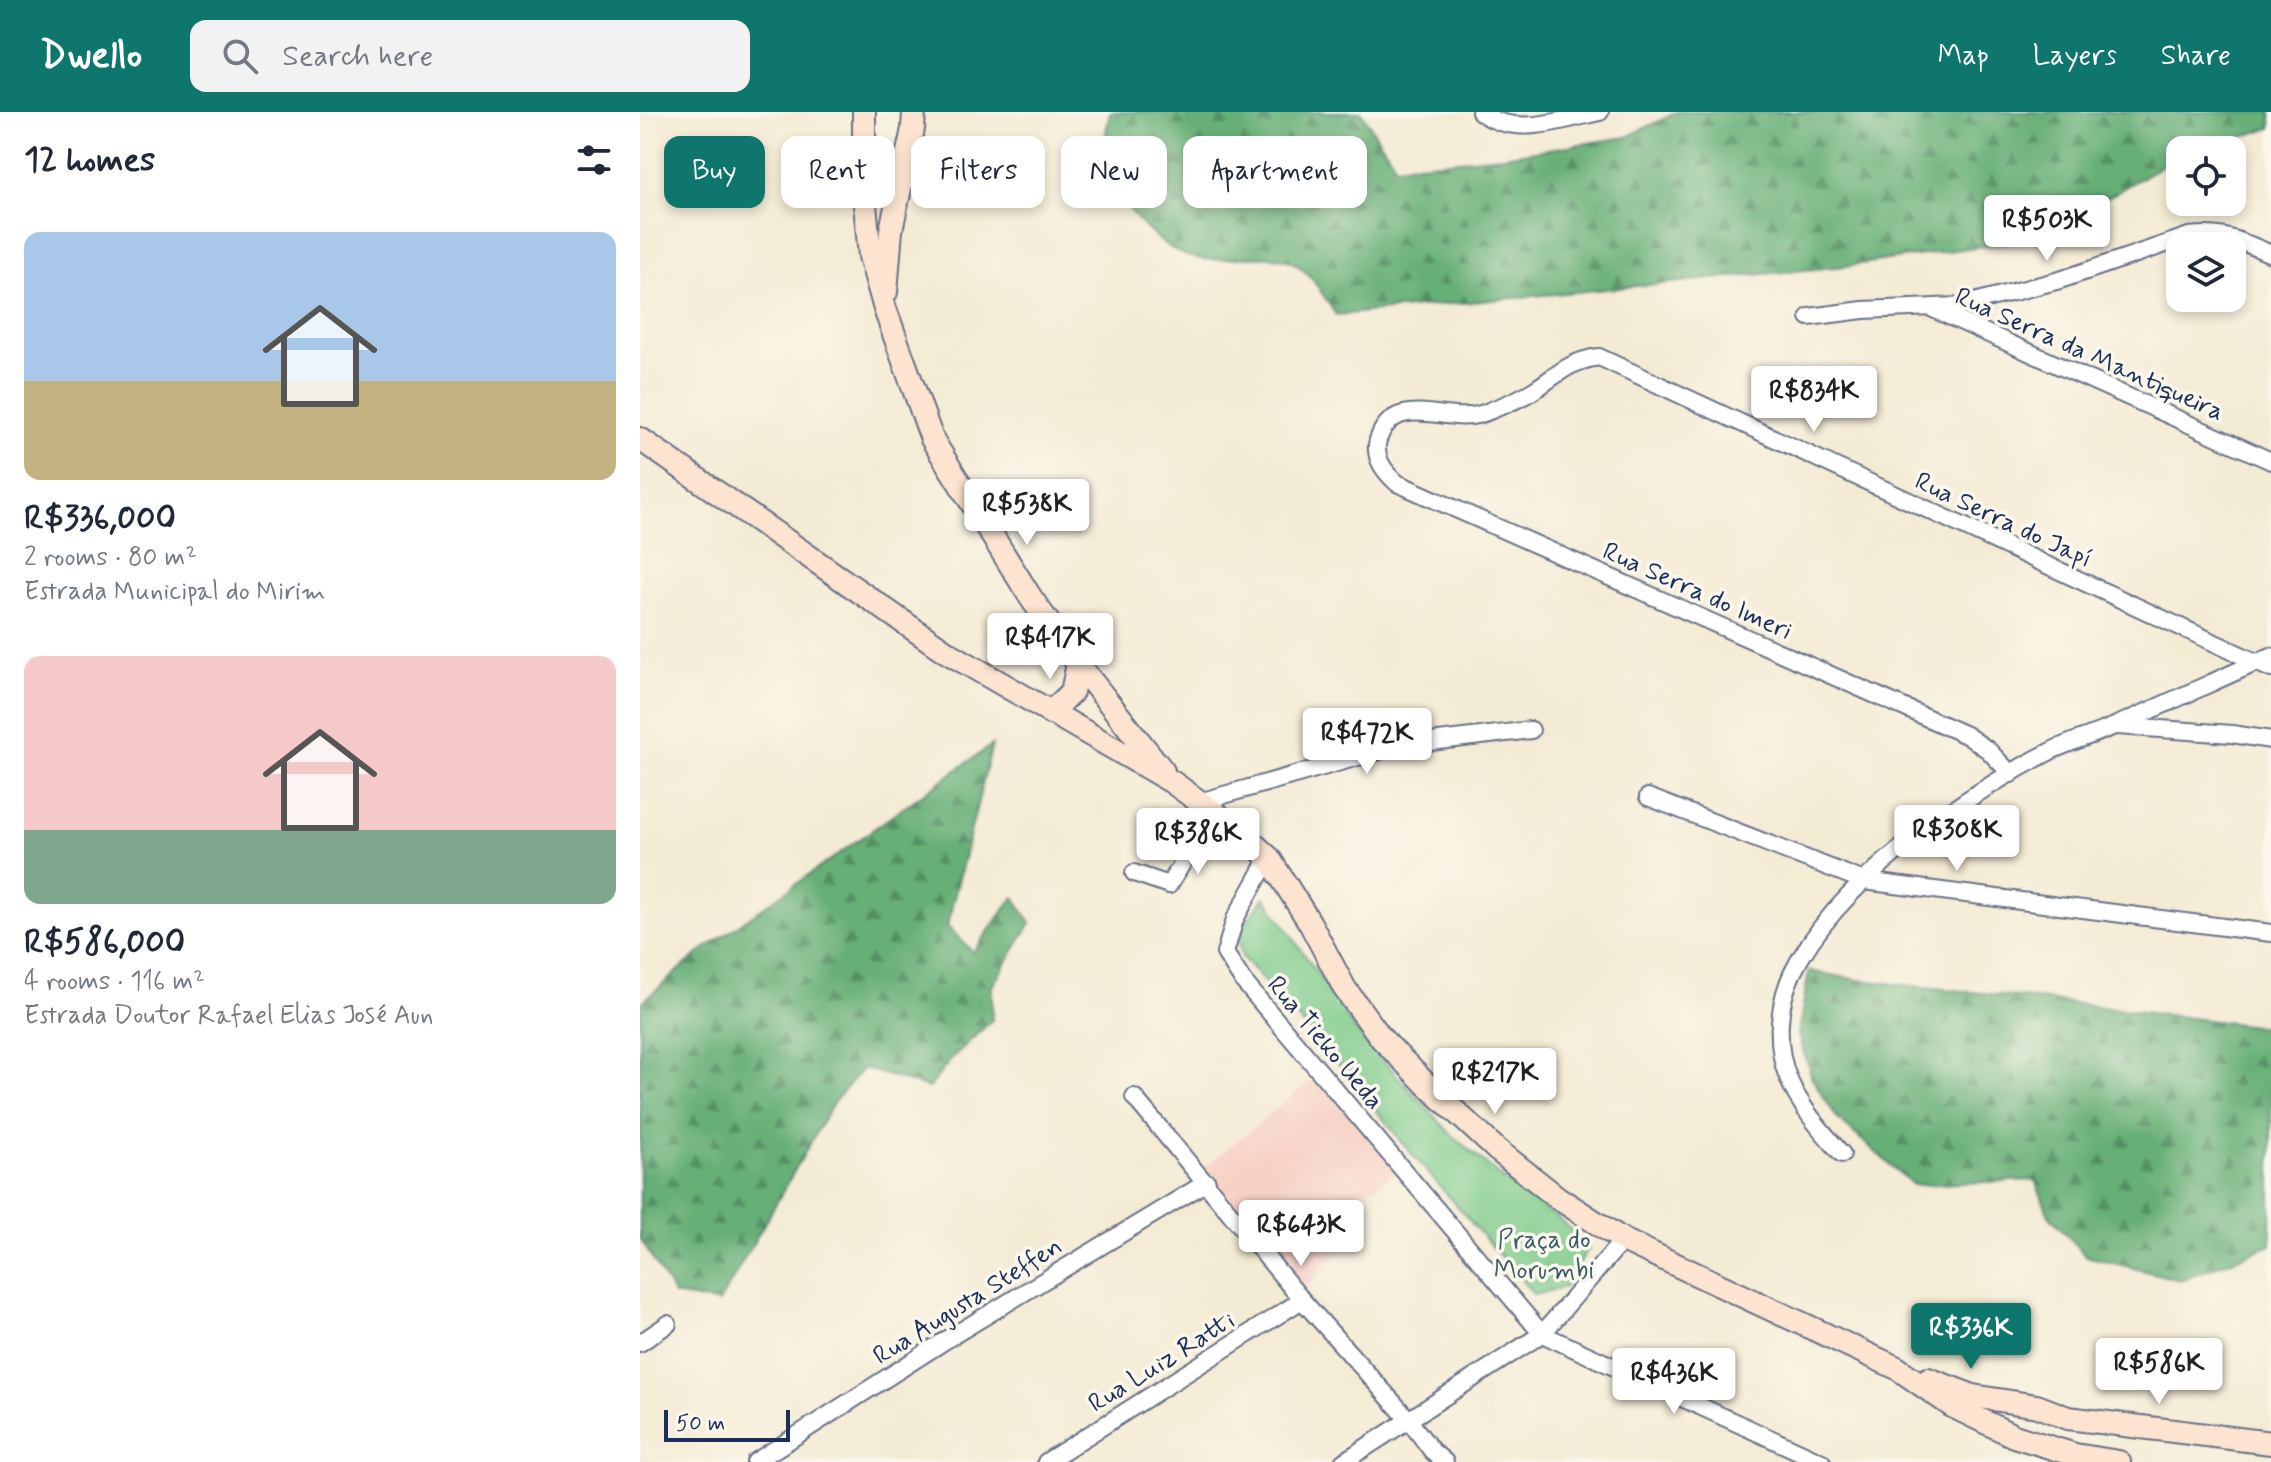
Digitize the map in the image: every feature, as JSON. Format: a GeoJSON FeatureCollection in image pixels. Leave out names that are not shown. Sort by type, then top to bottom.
{"type":"FeatureCollection","features":[{"type":"Feature","properties":{"kind":"main road"},"geometry":{"type":"LineString","coordinates":[[864,112],[864,194],[870,256],[885,309],[932,439],[1031,598],[1078,664],[1172,782]]}},
{"type":"Feature","properties":{"kind":"main road"},"geometry":{"type":"LineString","coordinates":[[885,309],[891,230],[914,112]]}},
{"type":"Feature","properties":{"kind":"main road"},"geometry":{"type":"LineString","coordinates":[[640,439],[945,651],[1172,782],[1237,829],[1269,858],[1310,923],[1345,989],[1382,1039],[1496,1149],[1558,1198],[1623,1240],[1897,1368],[1973,1396],[2037,1406],[2068,1418],[2271,1443]]}},
{"type":"Feature","properties":{"kind":"main road"},"geometry":{"type":"LineString","coordinates":[[1050,713],[1072,692],[1078,664]]}},
{"type":"Feature","properties":{"kind":"main road"},"geometry":{"type":"LineString","coordinates":[[1897,1368],[1952,1406],[2014,1436],[2075,1455],[2119,1462]]}},
{"type":"Feature","properties":{"kind":"street"},"geometry":{"type":"LineString","coordinates":[[1480,112],[1500,124],[1527,127],[1600,112]]}},
{"type":"Feature","properties":{"kind":"street"},"geometry":{"type":"LineString","coordinates":[[1809,317],[1863,310],[1959,306],[2060,280],[2189,236],[2212,233],[2232,237],[2271,254]]}},
{"type":"Feature","properties":{"kind":"street","name":"Rua Serra da Mantiqueira"},"geometry":{"type":"LineString","coordinates":[[1933,309],[2271,461]]}},
{"type":"Feature","properties":{"kind":"street","name":"Rua Serra do Japí"},"geometry":{"type":"LineString","coordinates":[[1377,445],[1384,427],[1397,417],[1431,411],[1440,415],[1475,416],[1533,391],[1559,370],[1578,360],[1599,357],[2266,662]]}},
{"type":"Feature","properties":{"kind":"street","name":"Rua Serra do Imeri"},"geometry":{"type":"LineString","coordinates":[[1377,445],[1381,468],[1397,483],[1966,735],[1988,750],[2011,774]]}},
{"type":"Feature","properties":{"kind":"street"},"geometry":{"type":"LineString","coordinates":[[1842,1154],[1795,1093],[1782,1059],[1779,1019],[1792,975],[1824,925],[1864,881],[1926,828],[2011,774],[2053,751],[2266,662]]}},
{"type":"Feature","properties":{"kind":"street"},"geometry":{"type":"LineString","coordinates":[[2114,726],[2232,734],[2271,740]]}},
{"type":"Feature","properties":{"kind":"street"},"geometry":{"type":"LineString","coordinates":[[1199,802],[1397,746],[1531,730]]}},
{"type":"Feature","properties":{"kind":"street"},"geometry":{"type":"LineString","coordinates":[[1648,797],[1864,881],[2271,933]]}},
{"type":"Feature","properties":{"kind":"street"},"geometry":{"type":"LineString","coordinates":[[1134,873],[1169,885],[1193,846]]}},
{"type":"Feature","properties":{"kind":"street","name":"Rua Tieko Ueda"},"geometry":{"type":"LineString","coordinates":[[1269,858],[1235,919],[1225,953],[1243,981],[1542,1334],[1822,1462]]}},
{"type":"Feature","properties":{"kind":"street"},"geometry":{"type":"LineString","coordinates":[[1134,1097],[1302,1300],[1408,1419],[1432,1451],[1445,1462]]}},
{"type":"Feature","properties":{"kind":"street","name":"Rua Augusta Steffen"},"geometry":{"type":"LineString","coordinates":[[755,1462],[949,1338],[1207,1182]]}},
{"type":"Feature","properties":{"kind":"street"},"geometry":{"type":"LineString","coordinates":[[1343,1462],[1542,1334],[1623,1240]]}},
{"type":"Feature","properties":{"kind":"street","name":"Rua Luiz Ratti"},"geometry":{"type":"LineString","coordinates":[[1046,1462],[1302,1300]]}},
{"type":"Feature","properties":{"kind":"street"},"geometry":{"type":"LineString","coordinates":[[640,1343],[668,1324]]}},
{"type":"Feature","properties":{"kind":"shaded area"},"geometry":{"type":"Polygon","coordinates":[[[1317,1076],[1401,1168],[1341,1210],[1355,1236],[1302,1289],[1205,1167],[1317,1076]]]}},
{"type":"Feature","properties":{"kind":"green space"},"geometry":{"type":"Polygon","coordinates":[[[1110,112],[1361,112],[1396,166],[1503,156],[1627,137],[1677,112],[2271,112],[2271,128],[2244,136],[2166,136],[2166,163],[2038,238],[1846,266],[1336,315],[1303,269],[1287,260],[1266,256],[1201,259],[1189,257],[1166,245],[1129,208],[1167,208],[1167,136],[1106,136],[1110,112]]]}},
{"type":"Feature","properties":{"kind":"green space"},"geometry":{"type":"Polygon","coordinates":[[[992,745],[947,926],[973,952],[1014,897],[1031,923],[992,986],[992,1020],[951,1059],[929,1088],[863,1068],[833,1103],[719,1303],[674,1295],[640,1238],[640,1004],[699,953],[992,745]]]}},
{"type":"Feature","properties":{"kind":"green space","name":"Praça do Morumbi"},"geometry":{"type":"Polygon","coordinates":[[[1265,897],[1358,1033],[1401,1080],[1451,1134],[1509,1184],[1558,1218],[1589,1248],[1565,1287],[1534,1295],[1326,1049],[1242,957],[1237,934],[1265,897]]]}},
{"type":"Feature","properties":{"kind":"green space"},"geometry":{"type":"Polygon","coordinates":[[[1809,971],[1859,980],[2271,1028],[2271,1245],[2180,1280],[2086,1256],[2049,1215],[2035,1180],[1913,1185],[1837,1118],[1812,1078],[1798,1034],[1809,971]]]}}]}
